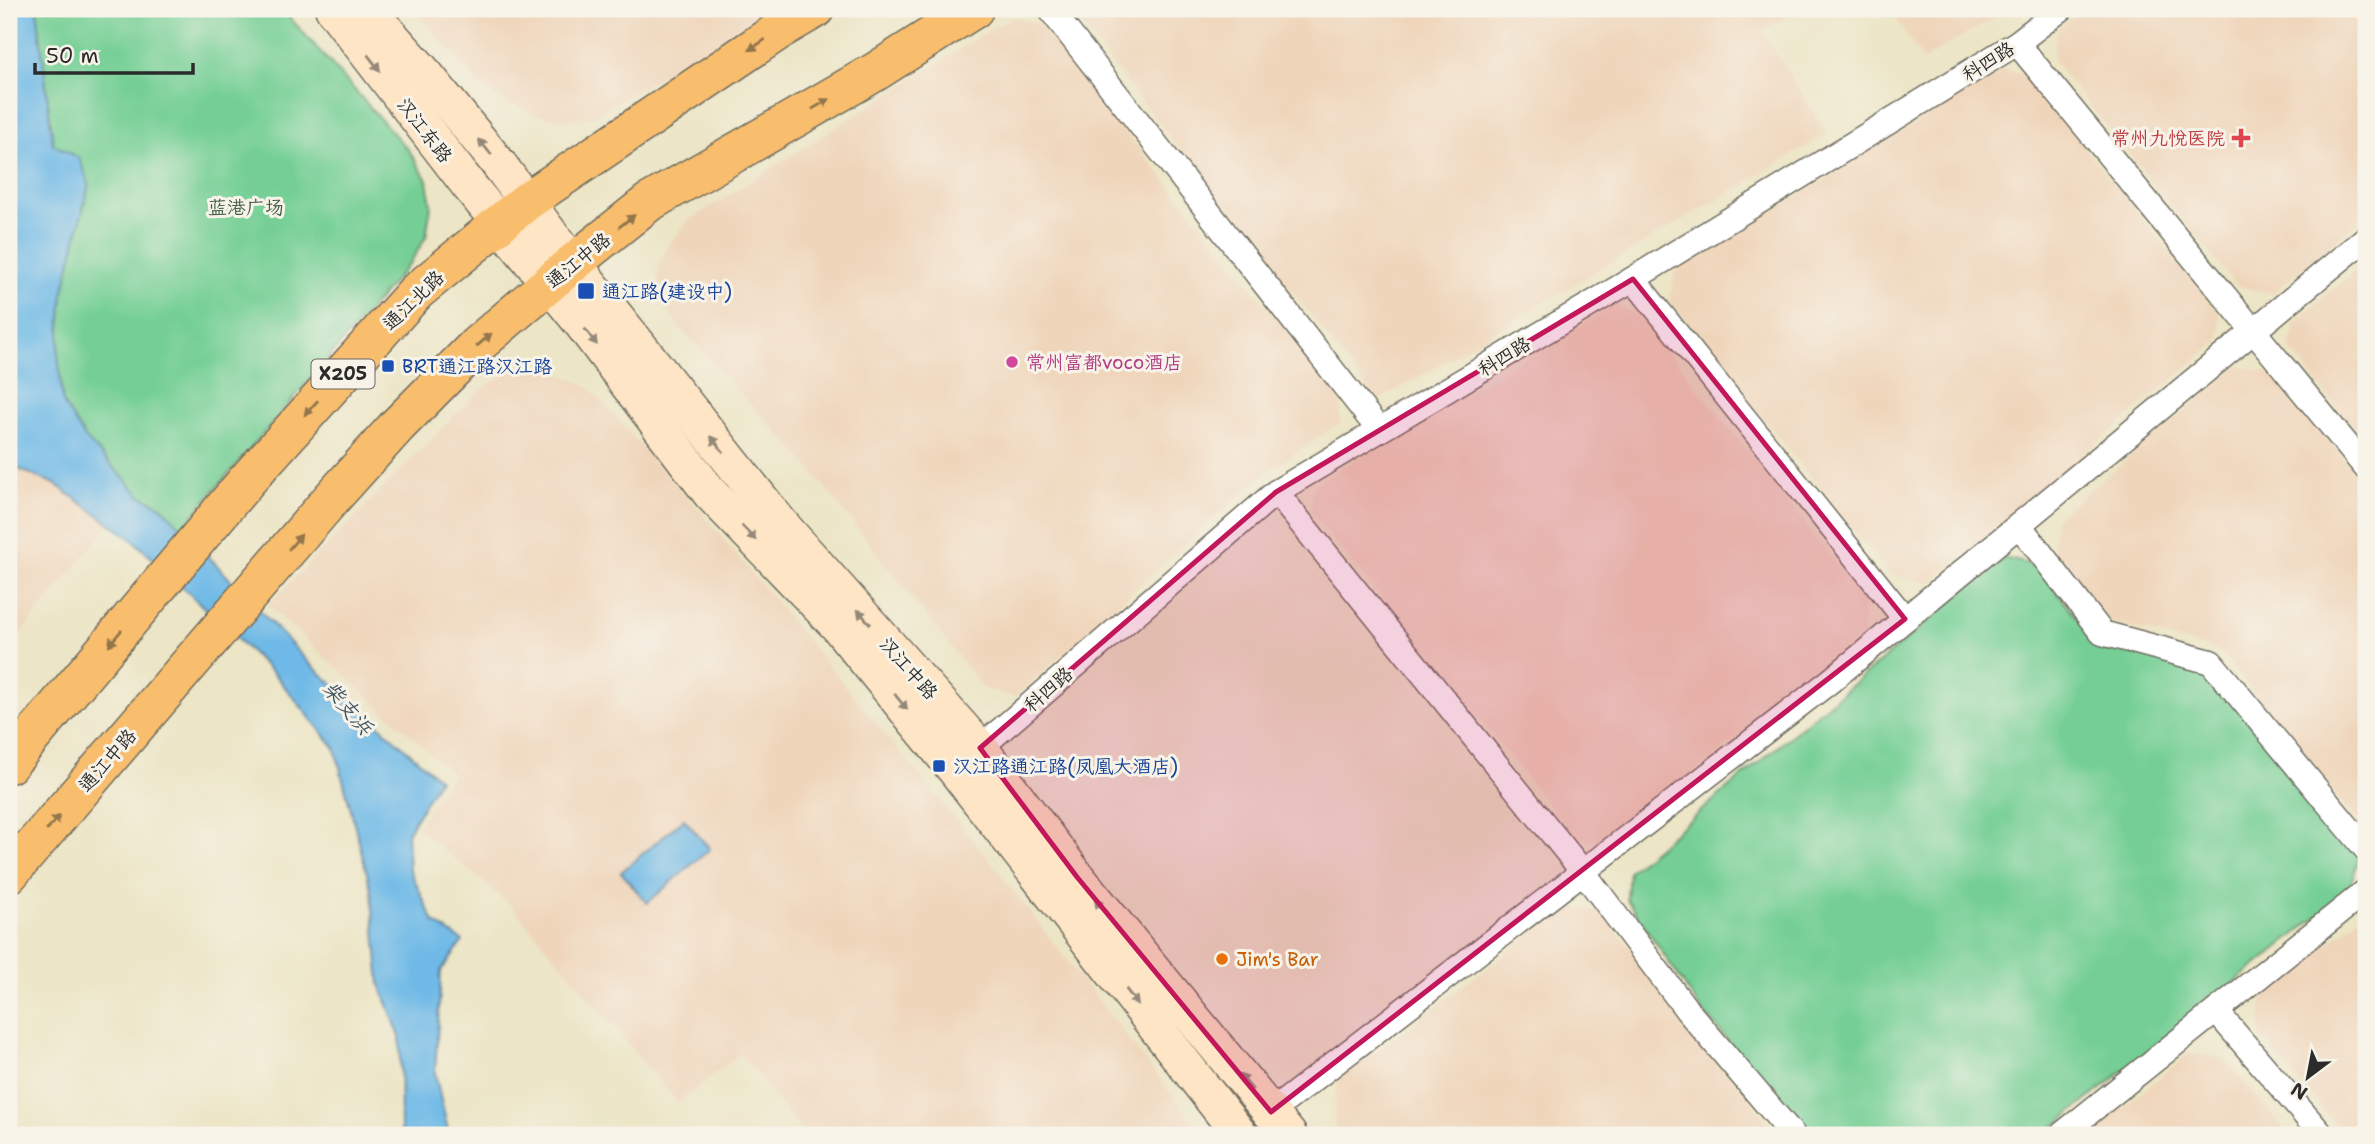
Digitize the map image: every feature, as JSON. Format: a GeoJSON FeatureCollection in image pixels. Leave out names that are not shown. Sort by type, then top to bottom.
{"type":"FeatureCollection","features":[{"type":"Feature","properties":{"kind":"main road","name":"汉江东路"},"geometry":{"type":"LineString","coordinates":[[332,9],[515,225]]}},
{"type":"Feature","properties":{"kind":"main road","name":"汉江东路"},"geometry":{"type":"LineString","coordinates":[[367,9],[428,76],[515,225]]}},
{"type":"Feature","properties":{"kind":"main road"},"geometry":{"type":"LineString","coordinates":[[515,225],[784,26],[815,9]]}},
{"type":"Feature","properties":{"kind":"main road","name":"通江中路"},"geometry":{"type":"LineString","coordinates":[[9,874],[397,426],[477,345],[648,203],[875,72],[974,9]]}},
{"type":"Feature","properties":{"kind":"main road","name":"汉江中路"},"geometry":{"type":"LineString","coordinates":[[515,225],[561,273],[980,748],[1077,877],[1280,1124]]}},
{"type":"Feature","properties":{"kind":"main road","name":"汉江中路"},"geometry":{"type":"LineString","coordinates":[[515,225],[561,273],[710,493],[837,625],[939,750],[1240,1135]]}},
{"type":"Feature","properties":{"kind":"main road","name":"通江北路"},"geometry":{"type":"LineString","coordinates":[[9,764],[248,479],[416,292],[515,225]]}},
{"type":"Feature","properties":{"kind":"street"},"geometry":{"type":"LineString","coordinates":[[1050,9],[1379,430]]}},
{"type":"Feature","properties":{"kind":"street","name":"科四路"},"geometry":{"type":"LineString","coordinates":[[980,748],[1276,492],[1633,279],[2017,43],[2061,9]]}},
{"type":"Feature","properties":{"kind":"street"},"geometry":{"type":"LineString","coordinates":[[2017,43],[2366,468]]}},
{"type":"Feature","properties":{"kind":"street"},"geometry":{"type":"LineString","coordinates":[[1280,1124],[1584,873],[1829,682],[2366,238]]}},
{"type":"Feature","properties":{"kind":"street"},"geometry":{"type":"LineString","coordinates":[[1633,279],[1905,619]]}},
{"type":"Feature","properties":{"kind":"street"},"geometry":{"type":"LineString","coordinates":[[1276,492],[1584,873],[1687,1010],[1793,1135]]}},
{"type":"Feature","properties":{"kind":"street"},"geometry":{"type":"LineString","coordinates":[[2019,525],[2102,633],[2211,662],[2366,849]]}},
{"type":"Feature","properties":{"kind":"street"},"geometry":{"type":"LineString","coordinates":[[2061,1135],[2366,891]]}},
{"type":"Feature","properties":{"kind":"street"},"geometry":{"type":"LineString","coordinates":[[2216,1011],[2322,1135]]}},
{"type":"Feature","properties":{"kind":"highlighted area"},"geometry":{"type":"Polygon","coordinates":[[[1633,279],[1905,619],[1271,1112],[1077,877],[980,748],[1276,492],[1633,279]]]}},
{"type":"Feature","properties":{"kind":"shaded area"},"geometry":{"type":"Polygon","coordinates":[[[413,9],[772,9],[594,116],[566,120],[539,115],[513,105],[483,88],[413,9]]]}},
{"type":"Feature","properties":{"kind":"shaded area"},"geometry":{"type":"Polygon","coordinates":[[[1073,9],[1801,9],[1762,31],[1827,134],[1378,401],[1072,13],[1073,9]]]}},
{"type":"Feature","properties":{"kind":"shaded area"},"geometry":{"type":"Polygon","coordinates":[[[1890,9],[2009,9],[1923,60],[1890,9]]]}},
{"type":"Feature","properties":{"kind":"shaded area","name":"常州九悦医院"},"geometry":{"type":"Polygon","coordinates":[[[2082,9],[2366,9],[2366,215],[2273,293],[2237,286],[2053,61],[2056,29],[2082,9]]]}},
{"type":"Feature","properties":{"kind":"shaded area","name":"常州富都voco酒店"},"geometry":{"type":"Polygon","coordinates":[[[1013,16],[1039,24],[1341,398],[1340,423],[1261,476],[1015,697],[983,688],[806,463],[679,327],[658,296],[658,267],[669,244],[688,221],[1013,16]]]}},
{"type":"Feature","properties":{"kind":"shaded area"},"geometry":{"type":"Polygon","coordinates":[[[2003,70],[2024,74],[2220,314],[2219,341],[1930,583],[1890,575],[1669,302],[1675,271],[2003,70]]]}},
{"type":"Feature","properties":{"kind":"shaded area"},"geometry":{"type":"Polygon","coordinates":[[[2366,262],[2366,443],[2290,349],[2296,320],[2366,262]]]}},
{"type":"Feature","properties":{"kind":"shaded area"},"geometry":{"type":"Polygon","coordinates":[[[1614,305],[1639,314],[1865,599],[1862,636],[1606,844],[1575,837],[1310,511],[1314,484],[1614,305]]]}},
{"type":"Feature","properties":{"kind":"shaded area"},"geometry":{"type":"Polygon","coordinates":[[[547,366],[588,387],[699,510],[990,861],[1203,1135],[805,1135],[740,1053],[678,1103],[512,906],[417,827],[453,774],[268,605],[478,392],[511,370],[547,366]]]}},
{"type":"Feature","properties":{"kind":"shaded area"},"geometry":{"type":"Polygon","coordinates":[[[2239,366],[2274,374],[2366,486],[2366,832],[2220,651],[2110,622],[2053,550],[2056,518],[2239,366]]]}},
{"type":"Feature","properties":{"kind":"shaded area"},"geometry":{"type":"Polygon","coordinates":[[[9,465],[55,484],[110,524],[9,648],[9,465]]]}},
{"type":"Feature","properties":{"kind":"shaded area"},"geometry":{"type":"Polygon","coordinates":[[[1569,906],[1602,913],[1778,1135],[1342,1135],[1334,1125],[1337,1081],[1569,906]]]}},
{"type":"Feature","properties":{"kind":"shaded area"},"geometry":{"type":"Polygon","coordinates":[[[2366,912],[2366,1135],[2344,1135],[2260,1036],[2263,997],[2366,912]]]}},
{"type":"Feature","properties":{"kind":"shaded area"},"geometry":{"type":"Polygon","coordinates":[[[2190,1053],[2224,1059],[2289,1135],[2088,1135],[2190,1053]]]}},
{"type":"Feature","properties":{"kind":"green space","name":"蓝港广场"},"geometry":{"type":"Polygon","coordinates":[[[37,9],[282,9],[410,152],[427,180],[431,205],[426,237],[410,263],[182,528],[161,506],[141,496],[85,438],[63,403],[58,355],[63,294],[89,184],[78,158],[53,144],[37,9]]]}},
{"type":"Feature","properties":{"kind":"green space"},"geometry":{"type":"Polygon","coordinates":[[[2004,558],[2037,566],[2095,641],[2205,670],[2360,854],[2348,892],[2043,1135],[1808,1135],[1699,1007],[1627,900],[1629,871],[2004,558]]]}},
{"type":"Feature","properties":{"kind":"water","name":"柴支浜"},"geometry":{"type":"Polygon","coordinates":[[[9,9],[37,9],[53,144],[79,158],[89,184],[63,294],[58,355],[63,403],[85,438],[141,496],[161,506],[309,663],[439,779],[407,833],[409,869],[434,922],[463,941],[441,971],[435,1073],[449,1135],[401,1135],[400,1037],[380,984],[371,889],[335,748],[275,675],[133,540],[55,484],[9,465],[9,9]]]}},
{"type":"Feature","properties":{"kind":"water"},"geometry":{"type":"Polygon","coordinates":[[[684,819],[710,849],[647,903],[621,872],[684,819]]]}},
{"type":"Feature","properties":{"kind":"place","name":"常州九悦医院"},"geometry":{"type":"Point","coordinates":[2241,138]}},
{"type":"Feature","properties":{"kind":"place","name":"通江路(建设中)"},"geometry":{"type":"Point","coordinates":[586,291]}},
{"type":"Feature","properties":{"kind":"place","name":"常州富都voco酒店"},"geometry":{"type":"Point","coordinates":[1012,362]}},
{"type":"Feature","properties":{"kind":"place","name":"BRT通江路汉江路"},"geometry":{"type":"Point","coordinates":[388,366]}},
{"type":"Feature","properties":{"kind":"place","name":"汉江路通江路(凤凰大酒店)"},"geometry":{"type":"Point","coordinates":[939,766]}},
{"type":"Feature","properties":{"kind":"place","name":"Jim's Bar"},"geometry":{"type":"Point","coordinates":[1222,959]}}]}
